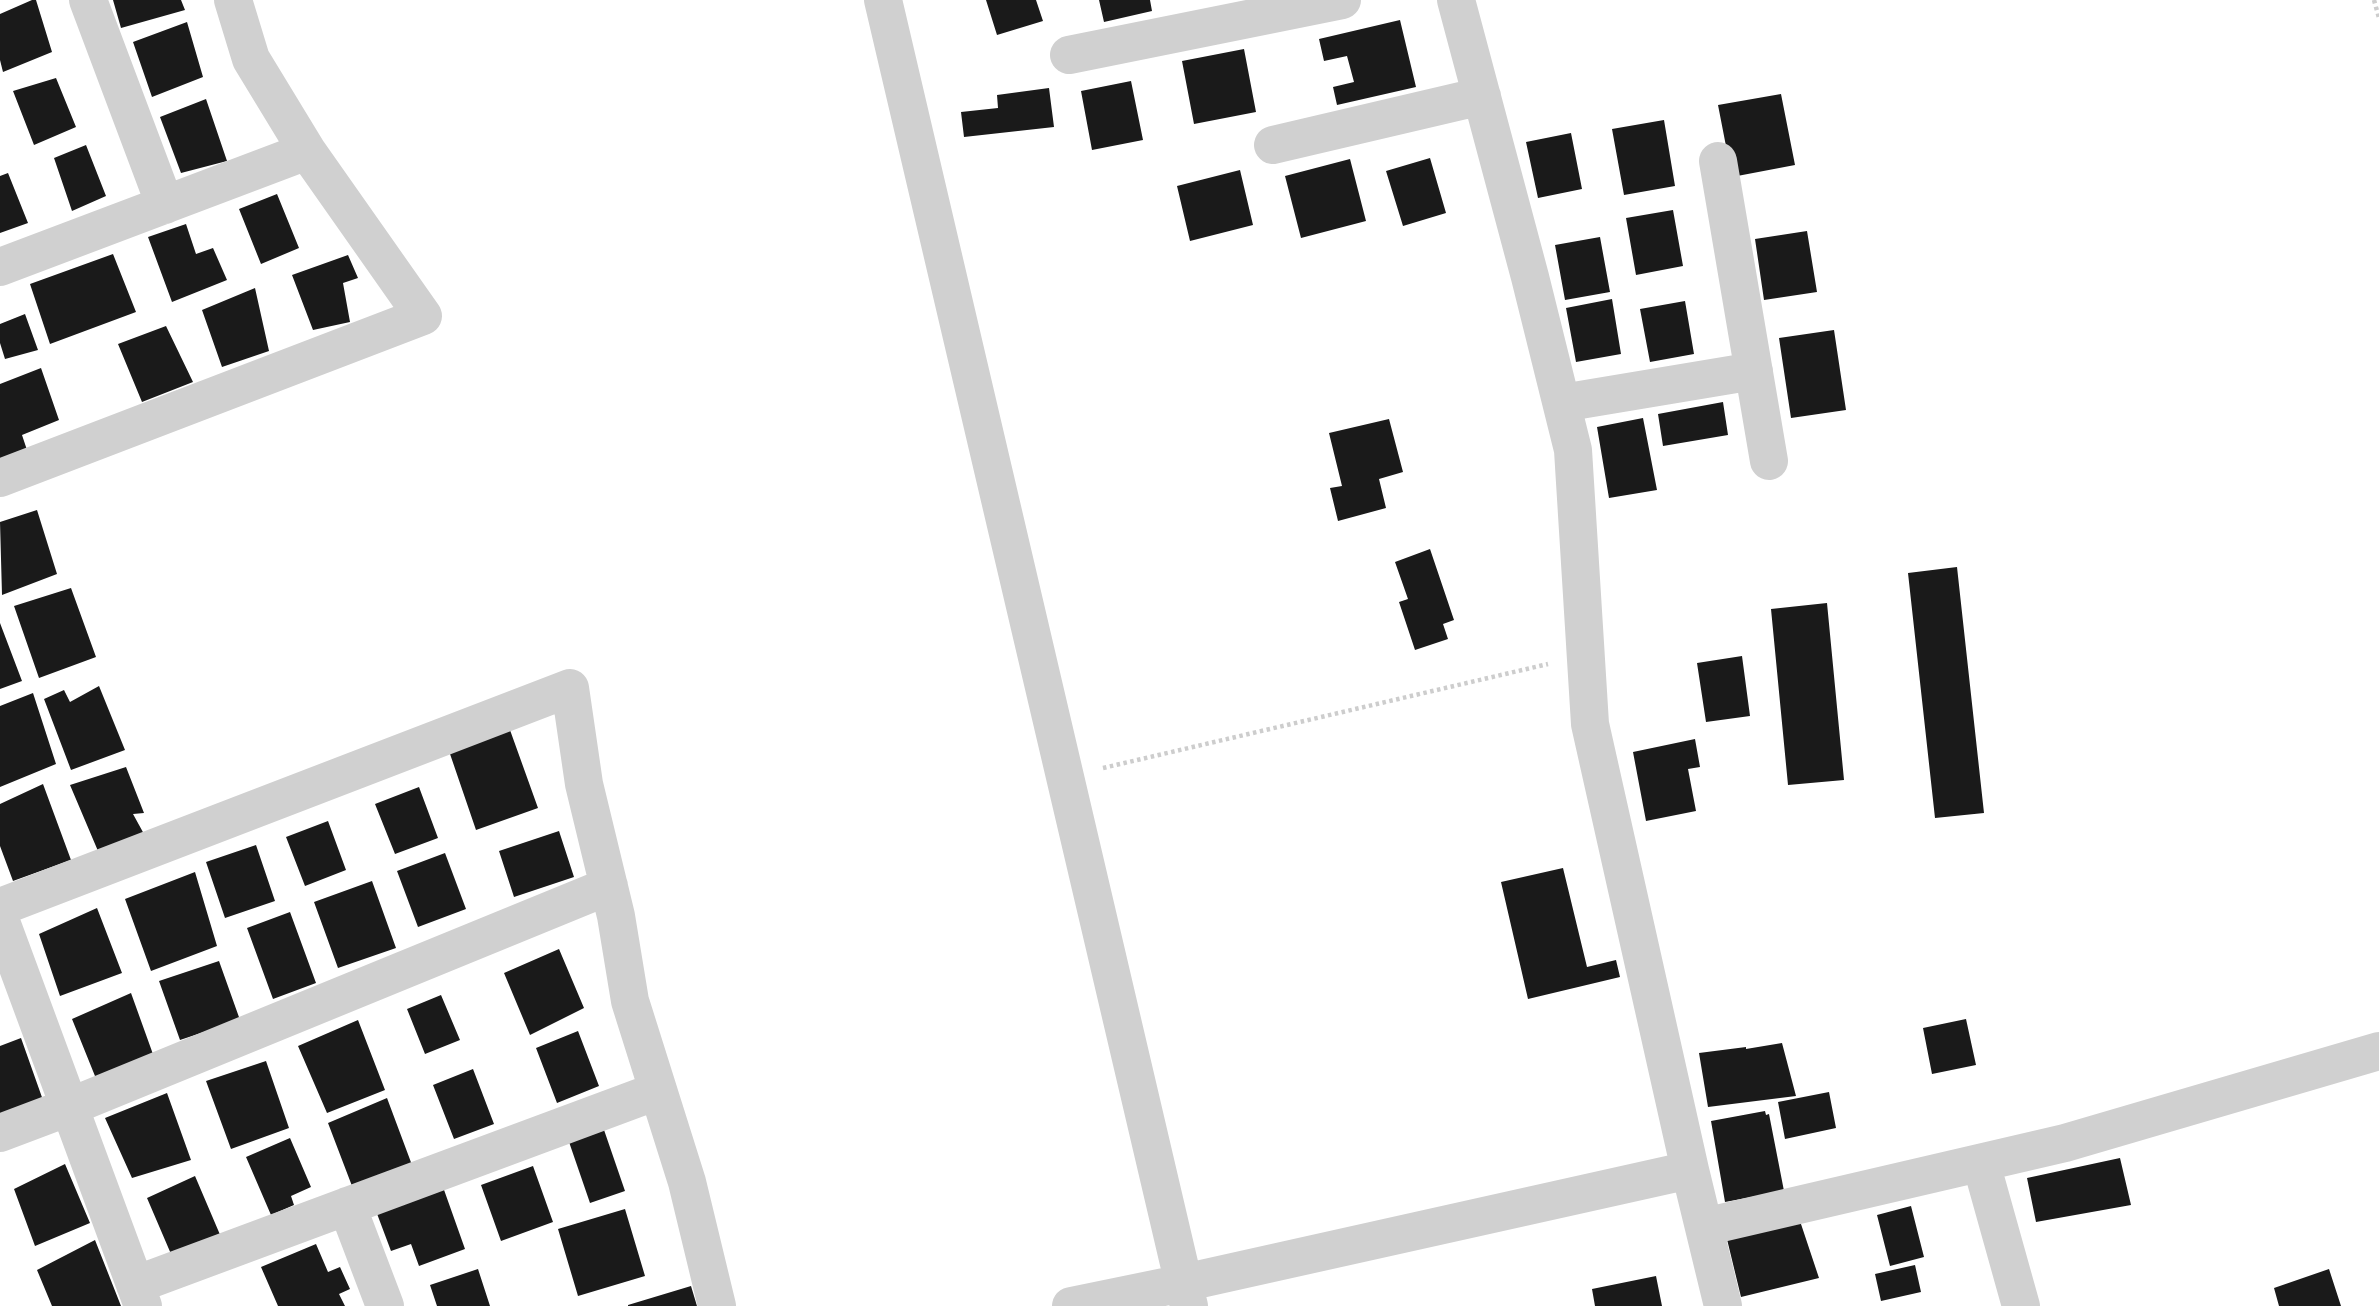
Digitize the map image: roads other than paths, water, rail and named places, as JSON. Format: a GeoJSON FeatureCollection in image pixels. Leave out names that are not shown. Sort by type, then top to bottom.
{"type":"FeatureCollection","features":[{"type":"Feature","properties":{"kind":"street"},"geometry":{"type":"LineString","coordinates":[[88,0],[164,205]]}},
{"type":"Feature","properties":{"kind":"street"},"geometry":{"type":"LineString","coordinates":[[0,478],[423,316],[307,151],[251,60],[233,0]]}},
{"type":"Feature","properties":{"kind":"street"},"geometry":{"type":"LineString","coordinates":[[883,0],[1186,1295]]}},
{"type":"Feature","properties":{"kind":"street"},"geometry":{"type":"LineString","coordinates":[[1069,55],[1342,0]]}},
{"type":"Feature","properties":{"kind":"street"},"geometry":{"type":"LineString","coordinates":[[1456,0],[1573,450],[1590,724],[1723,1306]]}},
{"type":"Feature","properties":{"kind":"street"},"geometry":{"type":"LineString","coordinates":[[1273,145],[1482,96]]}},
{"type":"Feature","properties":{"kind":"street"},"geometry":{"type":"LineString","coordinates":[[0,267],[307,151]]}},
{"type":"Feature","properties":{"kind":"street"},"geometry":{"type":"LineString","coordinates":[[1718,162],[1769,461]]}},
{"type":"Feature","properties":{"kind":"street"},"geometry":{"type":"LineString","coordinates":[[1562,403],[1754,371]]}},
{"type":"Feature","properties":{"kind":"street"},"geometry":{"type":"LineString","coordinates":[[0,907],[570,688],[584,784],[609,886],[630,1001],[687,1182],[716,1306]]}},
{"type":"Feature","properties":{"kind":"street"},"geometry":{"type":"LineString","coordinates":[[0,1133],[609,886]]}},
{"type":"Feature","properties":{"kind":"street"},"geometry":{"type":"LineString","coordinates":[[0,919],[139,1296],[347,1206],[657,1091]]}},
{"type":"Feature","properties":{"kind":"street"},"geometry":{"type":"LineString","coordinates":[[1704,1227],[2065,1143],[2379,1051]]}},
{"type":"Feature","properties":{"kind":"street"},"geometry":{"type":"LineString","coordinates":[[1981,1163],[2021,1306]]}},
{"type":"Feature","properties":{"kind":"street"},"geometry":{"type":"LineString","coordinates":[[1071,1306],[1186,1295],[1690,1170]]}},
{"type":"Feature","properties":{"kind":"street"},"geometry":{"type":"LineString","coordinates":[[347,1206],[385,1306]]}}]}
